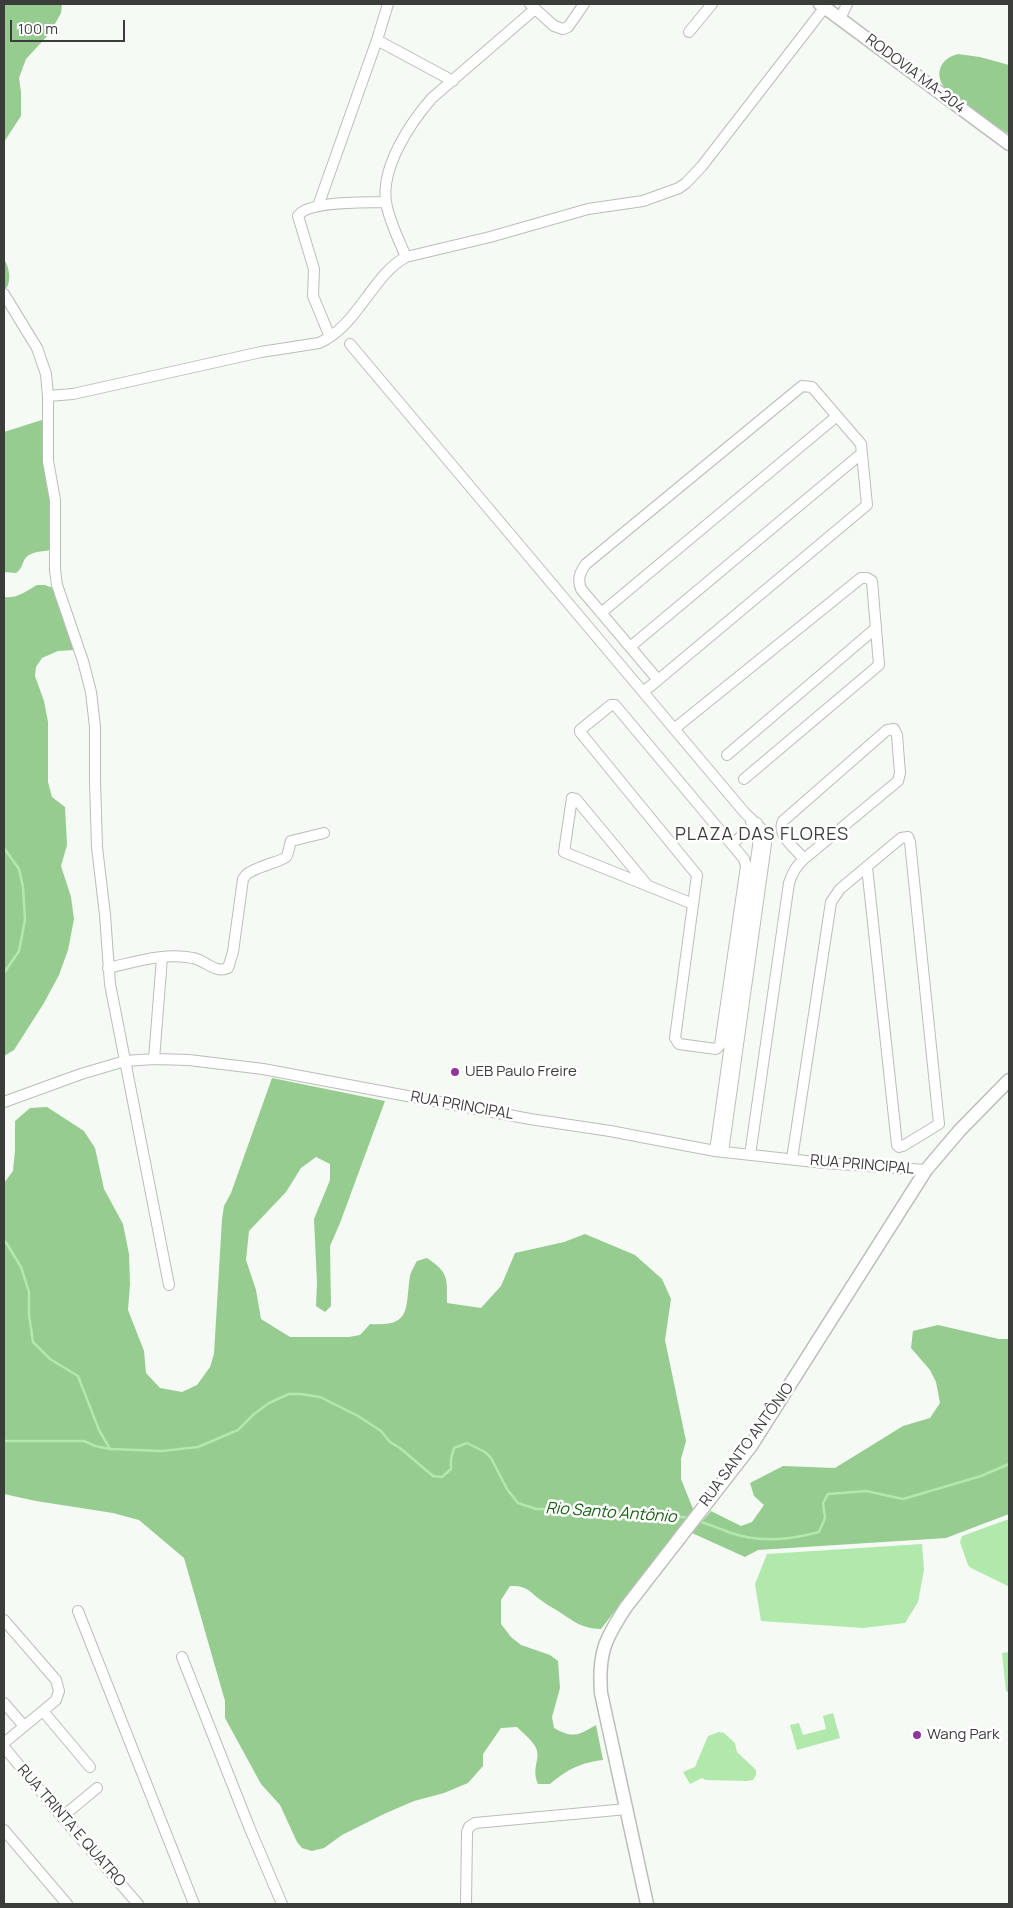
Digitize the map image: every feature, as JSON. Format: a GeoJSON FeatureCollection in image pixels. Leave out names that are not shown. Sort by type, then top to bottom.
{"type":"FeatureCollection","features":[{"type":"Feature","properties":{"kind":"main road","name":"RODOVIA MA-204"},"geometry":{"type":"LineString","coordinates":[[823,5],[1009,144]]}},
{"type":"Feature","properties":{"kind":"main road","name":"RUA SANTO ANTÔNIO"},"geometry":{"type":"LineString","coordinates":[[647,1904],[604,1711],[600,1673],[604,1646],[615,1624],[751,1446],[926,1170],[960,1130],[1009,1080]]}},
{"type":"Feature","properties":{"kind":"street"},"geometry":{"type":"LineString","coordinates":[[318,206],[388,4]]}},
{"type":"Feature","properties":{"kind":"street"},"geometry":{"type":"LineString","coordinates":[[406,257],[386,202],[386,190],[389,174],[407,132],[418,115],[432,98],[453,81],[533,6],[554,26],[563,29],[568,27],[584,4]]}},
{"type":"Feature","properties":{"kind":"street"},"geometry":{"type":"LineString","coordinates":[[689,32],[712,4]]}},
{"type":"Feature","properties":{"kind":"street"},"geometry":{"type":"LineString","coordinates":[[840,19],[847,4]]}},
{"type":"Feature","properties":{"kind":"street"},"geometry":{"type":"LineString","coordinates":[[48,396],[73,394],[261,352],[319,343],[330,337],[360,308],[389,269],[406,257],[490,237],[588,209],[637,202],[679,188],[702,166],[823,5]]}},
{"type":"Feature","properties":{"kind":"street"},"geometry":{"type":"LineString","coordinates":[[377,40],[453,81]]}},
{"type":"Feature","properties":{"kind":"street"},"geometry":{"type":"LineString","coordinates":[[330,337],[313,296],[314,269],[298,218],[300,212],[318,206],[386,202]]}},
{"type":"Feature","properties":{"kind":"street"},"geometry":{"type":"LineString","coordinates":[[4,294],[42,358],[46,374],[48,461],[55,500],[55,570],[57,585],[87,676],[94,709],[97,847],[112,1000],[169,1285]]}},
{"type":"Feature","properties":{"kind":"street"},"geometry":{"type":"LineString","coordinates":[[350,344],[755,825],[758,846],[719,1151]]}},
{"type":"Feature","properties":{"kind":"street"},"geometry":{"type":"LineString","coordinates":[[643,692],[658,680],[868,505],[861,444],[812,387],[802,386],[586,564],[579,576],[581,589],[658,680]]}},
{"type":"Feature","properties":{"kind":"street"},"geometry":{"type":"LineString","coordinates":[[601,613],[837,416]]}},
{"type":"Feature","properties":{"kind":"street"},"geometry":{"type":"LineString","coordinates":[[630,647],[862,453]]}},
{"type":"Feature","properties":{"kind":"street"},"geometry":{"type":"LineString","coordinates":[[674,729],[861,578],[867,578],[872,581],[879,665],[744,779]]}},
{"type":"Feature","properties":{"kind":"street"},"geometry":{"type":"LineString","coordinates":[[727,755],[876,628]]}},
{"type":"Feature","properties":{"kind":"street"},"geometry":{"type":"LineString","coordinates":[[611,704],[615,705],[732,844],[744,860],[746,866],[720,1045],[716,1049],[679,1044],[675,1038],[693,904],[697,875],[581,735],[580,730],[611,704]]}},
{"type":"Feature","properties":{"kind":"street"},"geometry":{"type":"LineString","coordinates":[[750,1155],[792,872],[798,864],[898,781],[900,773],[898,744],[894,729],[887,730],[783,821],[780,826],[782,833],[804,859]]}},
{"type":"Feature","properties":{"kind":"street"},"geometry":{"type":"LineString","coordinates":[[648,886],[576,799],[572,798],[564,852],[648,886],[693,904]]}},
{"type":"Feature","properties":{"kind":"street"},"geometry":{"type":"LineString","coordinates":[[732,844],[755,825]]}},
{"type":"Feature","properties":{"kind":"street"},"geometry":{"type":"LineString","coordinates":[[108,968],[162,958],[191,957],[219,970],[228,968],[232,957],[246,875],[268,863],[284,859],[291,841],[324,833]]}},
{"type":"Feature","properties":{"kind":"street"},"geometry":{"type":"LineString","coordinates":[[792,1159],[831,902],[840,889],[901,838],[908,837],[939,1122],[934,1129],[901,1147],[896,1143],[867,867]]}},
{"type":"Feature","properties":{"kind":"street"},"geometry":{"type":"LineString","coordinates":[[154,1058],[162,958]]}},
{"type":"Feature","properties":{"kind":"street","name":"RUA PRINCIPAL"},"geometry":{"type":"LineString","coordinates":[[4,1102],[81,1074],[125,1061],[154,1058],[197,1061],[263,1069],[530,1119],[719,1151],[926,1170]]}},
{"type":"Feature","properties":{"kind":"street"},"geometry":{"type":"LineString","coordinates":[[78,1611],[194,1904]]}},
{"type":"Feature","properties":{"kind":"street"},"geometry":{"type":"LineString","coordinates":[[4,1620],[56,1680],[58,1686],[56,1700],[4,1745]]}},
{"type":"Feature","properties":{"kind":"street"},"geometry":{"type":"LineString","coordinates":[[182,1657],[250,1829],[282,1904]]}},
{"type":"Feature","properties":{"kind":"street"},"geometry":{"type":"LineString","coordinates":[[4,1703],[24,1726]]}},
{"type":"Feature","properties":{"kind":"street"},"geometry":{"type":"LineString","coordinates":[[43,1711],[90,1767]]}},
{"type":"Feature","properties":{"kind":"street","name":"RUA TRINTA E QUATRO"},"geometry":{"type":"LineString","coordinates":[[4,1745],[62,1817],[138,1904]]}},
{"type":"Feature","properties":{"kind":"street"},"geometry":{"type":"LineString","coordinates":[[62,1817],[97,1788]]}},
{"type":"Feature","properties":{"kind":"street"},"geometry":{"type":"LineString","coordinates":[[466,1904],[466,1832],[474,1823],[627,1809]]}},
{"type":"Feature","properties":{"kind":"street"},"geometry":{"type":"LineString","coordinates":[[4,1830],[67,1904]]}},
{"type":"Feature","properties":{"kind":"shaded area"},"geometry":{"type":"Polygon","coordinates":[[[4,4],[62,4],[61,13],[50,33],[26,59],[19,78],[21,116],[4,142],[4,4]]]}},
{"type":"Feature","properties":{"kind":"shaded area"},"geometry":{"type":"Polygon","coordinates":[[[958,54],[980,57],[1009,65],[1009,134],[984,119],[944,87],[940,76],[941,67],[947,59],[958,54]]]}},
{"type":"Feature","properties":{"kind":"shaded area"},"geometry":{"type":"Polygon","coordinates":[[[4,259],[8,267],[9,280],[4,291],[4,259]]]}},
{"type":"Feature","properties":{"kind":"shaded area"},"geometry":{"type":"Polygon","coordinates":[[[45,419],[51,488],[51,550],[31,554],[25,559],[16,573],[4,572],[4,432],[45,419]]]}},
{"type":"Feature","properties":{"kind":"shaded area"},"geometry":{"type":"Polygon","coordinates":[[[37,585],[53,588],[74,650],[58,651],[42,658],[36,667],[35,676],[44,701],[48,722],[48,782],[52,797],[65,807],[67,845],[61,866],[71,897],[74,919],[68,950],[59,975],[44,1003],[14,1050],[4,1056],[4,597],[17,596],[37,585]]]}},
{"type":"Feature","properties":{"kind":"shaded area"},"geometry":{"type":"Polygon","coordinates":[[[272,1078],[385,1101],[330,1246],[331,1306],[325,1312],[316,1306],[317,1283],[314,1219],[330,1180],[330,1164],[316,1157],[301,1168],[286,1192],[249,1231],[246,1260],[256,1290],[261,1319],[290,1337],[349,1337],[360,1335],[370,1324],[384,1324],[400,1319],[404,1314],[406,1306],[412,1270],[417,1261],[427,1258],[443,1272],[447,1288],[447,1303],[481,1308],[501,1286],[515,1253],[564,1242],[585,1234],[635,1255],[662,1279],[671,1299],[665,1340],[686,1441],[681,1459],[681,1479],[693,1509],[601,1629],[578,1624],[523,1587],[510,1586],[501,1600],[501,1624],[511,1637],[521,1645],[550,1655],[558,1661],[560,1688],[552,1717],[554,1728],[571,1735],[596,1725],[603,1760],[575,1768],[550,1784],[538,1784],[535,1773],[537,1752],[535,1745],[517,1727],[501,1728],[483,1754],[483,1766],[468,1783],[444,1793],[414,1801],[384,1814],[342,1835],[324,1848],[312,1851],[302,1848],[297,1842],[280,1805],[261,1784],[225,1718],[225,1701],[184,1558],[139,1520],[113,1513],[4,1494],[4,1183],[13,1171],[15,1121],[30,1108],[47,1107],[84,1131],[95,1148],[104,1189],[123,1224],[129,1254],[130,1284],[128,1310],[144,1351],[146,1373],[160,1388],[182,1392],[197,1385],[210,1367],[214,1354],[224,1206],[231,1193],[272,1078]]]}},
{"type":"Feature","properties":{"kind":"shaded area"},"geometry":{"type":"Polygon","coordinates":[[[938,1325],[999,1339],[1009,1339],[1009,1514],[946,1538],[758,1550],[745,1557],[692,1533],[711,1511],[741,1526],[752,1522],[764,1505],[754,1496],[750,1483],[783,1466],[835,1468],[903,1426],[930,1418],[940,1403],[936,1382],[930,1370],[911,1348],[913,1331],[938,1325]]]}},
{"type":"Feature","properties":{"kind":"shaded area"},"geometry":{"type":"Polygon","coordinates":[[[1009,1519],[1008,1586],[971,1568],[968,1565],[960,1542],[962,1536],[1009,1519]]]}},
{"type":"Feature","properties":{"kind":"shaded area"},"geometry":{"type":"Polygon","coordinates":[[[922,1544],[924,1570],[918,1602],[905,1623],[863,1628],[761,1621],[755,1584],[767,1554],[922,1544]]]}},
{"type":"Feature","properties":{"kind":"shaded area"},"geometry":{"type":"Polygon","coordinates":[[[1009,1652],[1009,1693],[1006,1691],[1002,1653],[1009,1652]]]}},
{"type":"Feature","properties":{"kind":"shaded area"},"geometry":{"type":"Polygon","coordinates":[[[833,1713],[840,1738],[797,1750],[790,1725],[799,1723],[803,1735],[826,1729],[823,1716],[833,1713]]]}},
{"type":"Feature","properties":{"kind":"shaded area"},"geometry":{"type":"Polygon","coordinates":[[[719,1732],[724,1733],[735,1743],[737,1752],[756,1770],[756,1775],[753,1780],[747,1781],[706,1780],[702,1778],[690,1784],[683,1772],[695,1767],[708,1736],[719,1732]]]}},
{"type":"Feature","properties":{"kind":"waterway"},"geometry":{"type":"LineString","coordinates":[[4,96],[4,101]]}},
{"type":"Feature","properties":{"kind":"waterway"},"geometry":{"type":"LineString","coordinates":[[4,848],[19,869],[23,887],[25,920],[19,951],[4,973]]}},
{"type":"Feature","properties":{"kind":"waterway"},"geometry":{"type":"LineString","coordinates":[[4,1241],[21,1267],[29,1292],[29,1315],[33,1342],[50,1359],[78,1376],[99,1430],[110,1449]]}},
{"type":"Feature","properties":{"kind":"waterway","name":"Rio Santo Antônio"},"geometry":{"type":"LineString","coordinates":[[4,1441],[84,1441],[95,1446],[110,1449],[162,1451],[198,1447],[238,1430],[254,1414],[269,1403],[289,1394],[300,1394],[320,1397],[358,1416],[381,1431],[390,1442],[433,1476],[442,1477],[451,1469],[454,1448],[467,1443],[485,1452],[491,1458],[507,1489],[518,1503],[536,1509],[556,1509],[567,1513],[589,1515],[653,1514],[690,1518]]}},
{"type":"Feature","properties":{"kind":"waterway"},"geometry":{"type":"LineString","coordinates":[[698,1521],[731,1533],[753,1538],[797,1537],[819,1532],[825,1518],[823,1503],[828,1494],[866,1491],[903,1499],[981,1476],[1009,1464]]}},
{"type":"Feature","properties":{"kind":"place","name":"UEB Paulo Freire"},"geometry":{"type":"Point","coordinates":[455,1072]}},
{"type":"Feature","properties":{"kind":"place","name":"Wang Park"},"geometry":{"type":"Point","coordinates":[917,1735]}},
{"type":"Feature","properties":{"kind":"district","name":"PLAZA DAS FLORES"},"geometry":{"type":"Point","coordinates":[762,835]}}]}
